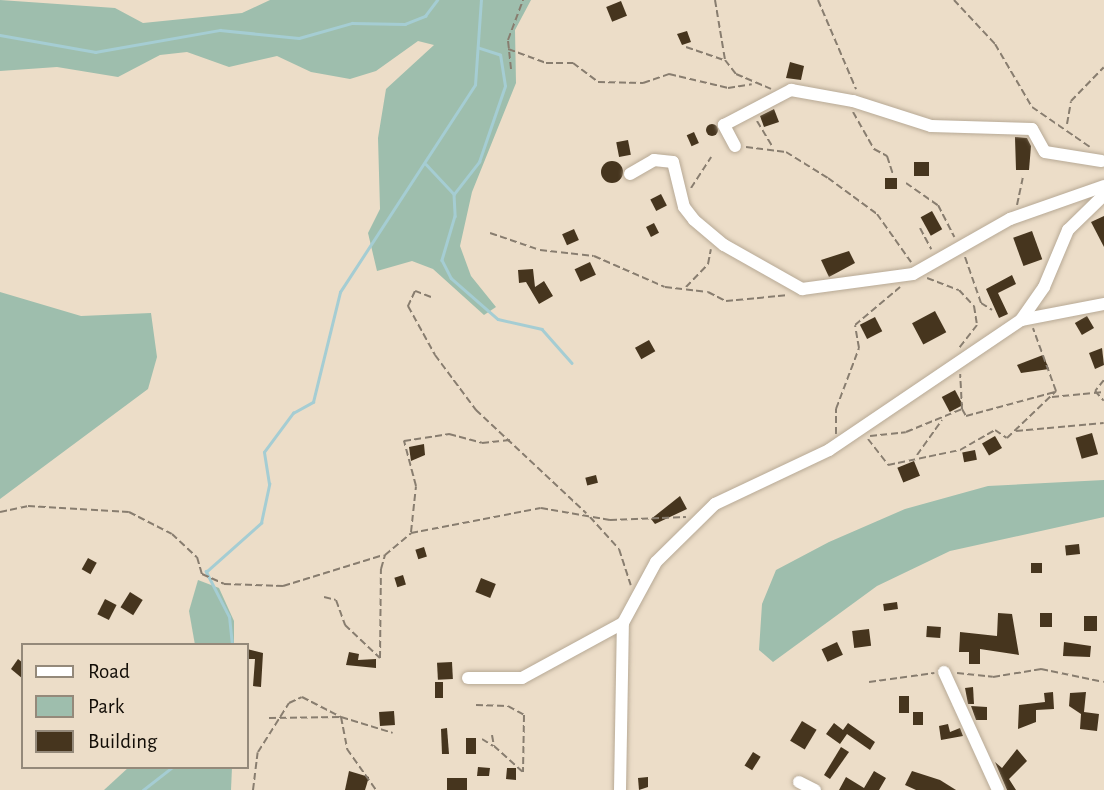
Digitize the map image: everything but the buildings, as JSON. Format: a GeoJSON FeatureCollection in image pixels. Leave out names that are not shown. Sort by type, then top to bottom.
{"type":"FeatureCollection","features":[{"type":"Feature","properties":{"kind":"street"},"geometry":{"type":"LineString","coordinates":[[735,146],[724,125],[750,113],[779,92],[857,102],[931,126],[1032,129],[1045,152],[1101,161]]}},
{"type":"Feature","properties":{"kind":"street"},"geometry":{"type":"LineString","coordinates":[[629,174],[654,160],[673,162],[684,201],[713,238],[802,289],[915,273],[1015,216],[1104,186]]}},
{"type":"Feature","properties":{"kind":"street"},"geometry":{"type":"LineString","coordinates":[[620,790],[623,623],[633,596],[704,513],[864,433],[1021,320],[1044,287],[1068,230],[1104,195]]}},
{"type":"Feature","properties":{"kind":"street"},"geometry":{"type":"LineString","coordinates":[[1021,320],[1104,304]]}},
{"type":"Feature","properties":{"kind":"street"},"geometry":{"type":"LineString","coordinates":[[467,678],[522,678],[623,623]]}},
{"type":"Feature","properties":{"kind":"street"},"geometry":{"type":"LineString","coordinates":[[944,672],[998,790]]}},
{"type":"Feature","properties":{"kind":"street"},"geometry":{"type":"LineString","coordinates":[[799,782],[815,790]]}},
{"type":"Feature","properties":{"kind":"path"},"geometry":{"type":"LineString","coordinates":[[511,69],[508,49],[523,0]]}},
{"type":"Feature","properties":{"kind":"path"},"geometry":{"type":"LineString","coordinates":[[715,0],[725,60]]}},
{"type":"Feature","properties":{"kind":"path"},"geometry":{"type":"LineString","coordinates":[[818,0],[857,102],[860,129],[887,156],[893,175]]}},
{"type":"Feature","properties":{"kind":"path"},"geometry":{"type":"LineString","coordinates":[[954,0],[995,44],[1032,107],[1067,125],[1101,161]]}},
{"type":"Feature","properties":{"kind":"path"},"geometry":{"type":"LineString","coordinates":[[686,47],[725,60],[752,84],[779,92]]}},
{"type":"Feature","properties":{"kind":"path"},"geometry":{"type":"LineString","coordinates":[[508,49],[546,63],[573,64],[598,82],[643,83],[669,74],[728,88],[752,84]]}},
{"type":"Feature","properties":{"kind":"path"},"geometry":{"type":"LineString","coordinates":[[1067,125],[1071,101],[1104,67]]}},
{"type":"Feature","properties":{"kind":"path"},"geometry":{"type":"LineString","coordinates":[[750,113],[773,147],[877,214],[915,273],[947,284],[974,306],[977,325],[953,354],[958,363],[962,410],[966,416],[1056,391]]}},
{"type":"Feature","properties":{"kind":"path"},"geometry":{"type":"LineString","coordinates":[[735,146],[773,147]]}},
{"type":"Feature","properties":{"kind":"path"},"geometry":{"type":"LineString","coordinates":[[684,201],[710,157]]}},
{"type":"Feature","properties":{"kind":"path"},"geometry":{"type":"LineString","coordinates":[[1015,216],[1023,176]]}},
{"type":"Feature","properties":{"kind":"path"},"geometry":{"type":"LineString","coordinates":[[920,228],[937,260]]}},
{"type":"Feature","properties":{"kind":"path"},"geometry":{"type":"LineString","coordinates":[[490,233],[540,250],[594,256],[665,287],[686,288],[734,302],[802,289]]}},
{"type":"Feature","properties":{"kind":"path"},"geometry":{"type":"LineString","coordinates":[[686,288],[708,264],[713,238]]}},
{"type":"Feature","properties":{"kind":"path"},"geometry":{"type":"LineString","coordinates":[[836,445],[836,409],[859,348],[855,325],[915,273]]}},
{"type":"Feature","properties":{"kind":"path"},"geometry":{"type":"LineString","coordinates":[[431,298],[415,291],[411,318],[468,400],[588,515],[619,549],[633,596]]}},
{"type":"Feature","properties":{"kind":"path"},"geometry":{"type":"LineString","coordinates":[[1021,320],[1040,336],[1056,391]]}},
{"type":"Feature","properties":{"kind":"path"},"geometry":{"type":"LineString","coordinates":[[1095,391],[1104,380]]}},
{"type":"Feature","properties":{"kind":"path"},"geometry":{"type":"LineString","coordinates":[[962,410],[942,420],[864,433],[888,465],[916,456],[960,450],[995,430],[1007,438],[1056,391]]}},
{"type":"Feature","properties":{"kind":"path"},"geometry":{"type":"LineString","coordinates":[[1095,391],[1104,401]]}},
{"type":"Feature","properties":{"kind":"path"},"geometry":{"type":"LineString","coordinates":[[1051,397],[1104,392]]}},
{"type":"Feature","properties":{"kind":"path"},"geometry":{"type":"LineString","coordinates":[[916,456],[942,420]]}},
{"type":"Feature","properties":{"kind":"path"},"geometry":{"type":"LineString","coordinates":[[1013,432],[1104,424]]}},
{"type":"Feature","properties":{"kind":"path"},"geometry":{"type":"LineString","coordinates":[[411,533],[416,486],[404,442],[449,435],[482,443],[511,440]]}},
{"type":"Feature","properties":{"kind":"path"},"geometry":{"type":"LineString","coordinates":[[0,512],[28,506],[129,512],[172,534],[197,557],[202,574],[224,584],[282,586],[384,555],[411,533],[541,508],[662,522],[704,513]]}},
{"type":"Feature","properties":{"kind":"path"},"geometry":{"type":"LineString","coordinates":[[324,597],[336,600],[345,625],[380,658],[384,555]]}},
{"type":"Feature","properties":{"kind":"path"},"geometry":{"type":"LineString","coordinates":[[869,682],[944,672],[993,677],[1041,668],[1104,682]]}},
{"type":"Feature","properties":{"kind":"path"},"geometry":{"type":"LineString","coordinates":[[253,790],[258,752],[282,719],[289,704],[302,697],[341,718],[393,733]]}},
{"type":"Feature","properties":{"kind":"path"},"geometry":{"type":"LineString","coordinates":[[476,705],[516,708],[527,722],[523,772],[482,739]]}},
{"type":"Feature","properties":{"kind":"path"},"geometry":{"type":"LineString","coordinates":[[269,718],[341,718]]}},
{"type":"Feature","properties":{"kind":"path"},"geometry":{"type":"LineString","coordinates":[[341,718],[347,749],[376,790]]}},
{"type":"Feature","properties":{"kind":"path"},"geometry":{"type":"LineString","coordinates":[[492,735],[494,746]]}},
{"type":"Feature","properties":{"kind":"green space"},"geometry":{"type":"Polygon","coordinates":[[[0,0],[115,8],[143,23],[242,13],[270,0],[531,0],[515,30],[516,83],[472,192],[460,246],[471,276],[496,307],[484,315],[433,269],[412,261],[377,271],[368,233],[380,209],[378,138],[386,89],[434,45],[418,41],[376,71],[350,79],[311,72],[277,56],[229,67],[187,52],[160,55],[118,77],[57,67],[0,71],[0,0]]]}},
{"type":"Feature","properties":{"kind":"green space"},"geometry":{"type":"Polygon","coordinates":[[[0,292],[81,316],[151,313],[157,357],[148,389],[0,499],[0,292]]]}},
{"type":"Feature","properties":{"kind":"green space"},"geometry":{"type":"Polygon","coordinates":[[[1104,480],[1104,517],[950,551],[877,586],[773,662],[759,650],[762,604],[776,570],[829,542],[905,509],[988,486],[1104,480]]]}},
{"type":"Feature","properties":{"kind":"green space"},"geometry":{"type":"Polygon","coordinates":[[[198,580],[219,588],[234,621],[234,643],[195,643],[189,611],[198,580]]]}},
{"type":"Feature","properties":{"kind":"green space"},"geometry":{"type":"Polygon","coordinates":[[[127,769],[232,769],[231,790],[104,790],[127,769]]]}},
{"type":"Feature","properties":{"kind":"waterway"},"geometry":{"type":"LineString","coordinates":[[0,35],[95,52],[220,30],[299,38],[352,23],[405,24],[425,16],[437,0]]}},
{"type":"Feature","properties":{"kind":"waterway"},"geometry":{"type":"LineString","coordinates":[[232,643],[229,617],[206,572],[261,523],[269,484],[264,452],[293,413],[313,402],[340,292],[475,85],[481,0]]}},
{"type":"Feature","properties":{"kind":"waterway"},"geometry":{"type":"LineString","coordinates":[[454,194],[479,162],[505,86],[500,55],[479,48]]}},
{"type":"Feature","properties":{"kind":"waterway"},"geometry":{"type":"LineString","coordinates":[[426,164],[454,194],[455,216],[442,260],[451,278],[498,319],[542,329],[572,363]]}},
{"type":"Feature","properties":{"kind":"waterway"},"geometry":{"type":"LineString","coordinates":[[143,790],[169,769]]}}]}
